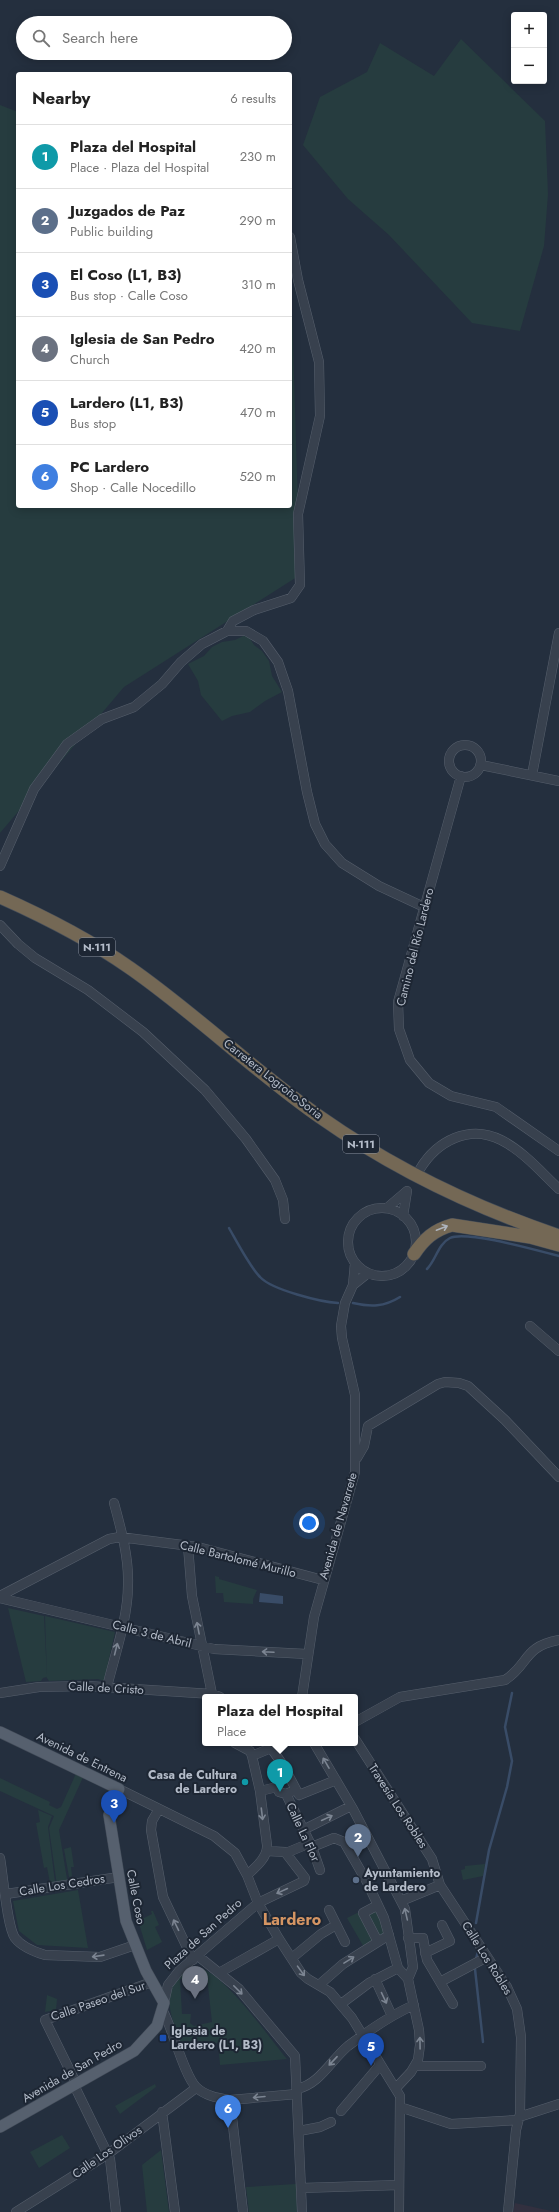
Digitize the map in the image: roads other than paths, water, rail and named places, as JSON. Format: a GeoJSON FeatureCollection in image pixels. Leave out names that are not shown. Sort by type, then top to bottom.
{"type":"FeatureCollection","features":[{"type":"Feature","properties":{"kind":"highway","name":"Carretera Logroño-Soria"},"geometry":{"type":"LineString","coordinates":[[0,897],[55,922],[130,968],[187,1011],[284,1090],[370,1150],[425,1181],[482,1208],[559,1236]]}},
{"type":"Feature","properties":{"kind":"highway"},"geometry":{"type":"LineString","coordinates":[[414,1254],[430,1235],[441,1228],[452,1225],[523,1236],[559,1245]]}},
{"type":"Feature","properties":{"kind":"main road","name":"Avenida de Entrena"},"geometry":{"type":"LineString","coordinates":[[0,1732],[119,1789]]}},
{"type":"Feature","properties":{"kind":"main road","name":"Calle Coso"},"geometry":{"type":"LineString","coordinates":[[119,1789],[109,1815],[126,1921],[135,1945],[164,2007]]}},
{"type":"Feature","properties":{"kind":"main road","name":"Avenida de San Pedro"},"geometry":{"type":"LineString","coordinates":[[0,2127],[75,2084],[121,2060],[138,2048],[157,2026],[164,2007]]}},
{"type":"Feature","properties":{"kind":"street"},"geometry":{"type":"LineString","coordinates":[[227,631],[232,621],[291,598],[300,585],[298,514],[320,416],[319,362],[298,280],[292,248]]}},
{"type":"Feature","properties":{"kind":"street"},"geometry":{"type":"LineString","coordinates":[[0,866],[34,789],[67,744],[102,719],[134,707],[162,684],[181,662],[202,644],[227,631],[246,631],[263,641],[278,662],[288,691],[307,792],[315,824],[325,844],[342,863],[379,886],[424,907]]}},
{"type":"Feature","properties":{"kind":"street"},"geometry":{"type":"LineString","coordinates":[[532,775],[559,633]]}},
{"type":"Feature","properties":{"kind":"street"},"geometry":{"type":"LineString","coordinates":[[466,744],[476,749],[480,753],[481,765],[479,770],[471,776],[460,776],[455,774],[449,764],[451,753],[460,745],[466,744]]}},
{"type":"Feature","properties":{"kind":"street"},"geometry":{"type":"LineString","coordinates":[[481,765],[559,781]]}},
{"type":"Feature","properties":{"kind":"street","name":"Camino del Río Lardero"},"geometry":{"type":"LineString","coordinates":[[460,776],[398,1002],[399,1029],[410,1060],[429,1083],[450,1096],[496,1107],[559,1151]]}},
{"type":"Feature","properties":{"kind":"street"},"geometry":{"type":"LineString","coordinates":[[0,926],[35,958],[88,990],[143,1032],[204,1090],[238,1129],[275,1180],[283,1200],[285,1219]]}},
{"type":"Feature","properties":{"kind":"street"},"geometry":{"type":"LineString","coordinates":[[420,1169],[438,1147],[454,1137],[484,1134],[500,1140],[515,1149],[559,1189]]}},
{"type":"Feature","properties":{"kind":"street"},"geometry":{"type":"LineString","coordinates":[[387,1208],[409,1187],[403,1216]]}},
{"type":"Feature","properties":{"kind":"street"},"geometry":{"type":"LineString","coordinates":[[354,1285],[355,1263],[348,1245],[352,1226],[359,1217],[369,1210],[387,1208],[403,1216],[414,1230],[416,1243],[414,1254],[406,1266],[396,1273],[383,1276],[368,1273],[355,1263]]}},
{"type":"Feature","properties":{"kind":"street"},"geometry":{"type":"LineString","coordinates":[[354,1285],[368,1273]]}},
{"type":"Feature","properties":{"kind":"street","name":"Avenida de Navarrete"},"geometry":{"type":"LineString","coordinates":[[302,1694],[307,1654],[323,1580],[352,1487],[355,1461],[355,1395],[342,1338],[341,1326],[345,1303],[354,1285]]}},
{"type":"Feature","properties":{"kind":"street"},"geometry":{"type":"LineString","coordinates":[[530,1326],[559,1351]]}},
{"type":"Feature","properties":{"kind":"street"},"geometry":{"type":"LineString","coordinates":[[355,1461],[364,1446],[368,1426],[438,1384],[452,1381],[468,1386],[505,1420],[559,1477]]}},
{"type":"Feature","properties":{"kind":"street"},"geometry":{"type":"LineString","coordinates":[[107,1687],[122,1627],[128,1586],[123,1537],[114,1503]]}},
{"type":"Feature","properties":{"kind":"street","name":"Calle Bartolomé Murillo"},"geometry":{"type":"LineString","coordinates":[[0,1597],[109,1539],[123,1537],[188,1546],[323,1580]]}},
{"type":"Feature","properties":{"kind":"street"},"geometry":{"type":"LineString","coordinates":[[188,1546],[192,1596],[202,1647],[216,1694]]}},
{"type":"Feature","properties":{"kind":"street","name":"Calle 3 de Abril"},"geometry":{"type":"LineString","coordinates":[[0,1597],[202,1647],[221,1650],[307,1654]]}},
{"type":"Feature","properties":{"kind":"street"},"geometry":{"type":"LineString","coordinates":[[358,1720],[400,1697],[505,1680],[514,1672],[532,1650],[539,1645],[559,1640]]}},
{"type":"Feature","properties":{"kind":"street","name":"Calle de Cristo"},"geometry":{"type":"LineString","coordinates":[[0,1693],[39,1686],[107,1687],[202,1694]]}},
{"type":"Feature","properties":{"kind":"street","name":"Travesía Los Robles"},"geometry":{"type":"LineString","coordinates":[[358,1744],[428,1853]]}},
{"type":"Feature","properties":{"kind":"street"},"geometry":{"type":"LineString","coordinates":[[241,1746],[250,1751],[260,1791],[267,1851],[256,1867],[247,1874]]}},
{"type":"Feature","properties":{"kind":"street"},"geometry":{"type":"LineString","coordinates":[[252,1759],[272,1746],[299,1795],[336,1780]]}},
{"type":"Feature","properties":{"kind":"street"},"geometry":{"type":"LineString","coordinates":[[317,1746],[351,1806],[401,1901],[407,1918],[408,1938],[413,1967],[408,1979]]}},
{"type":"Feature","properties":{"kind":"street"},"geometry":{"type":"LineString","coordinates":[[260,1791],[277,1787],[279,1792],[286,1794],[296,1791]]}},
{"type":"Feature","properties":{"kind":"street","name":"Avenida de Entrena"},"geometry":{"type":"LineString","coordinates":[[119,1789],[214,1836],[235,1853],[247,1874],[258,1902],[279,1939],[304,1976],[330,1992],[341,2004],[398,2092]]}},
{"type":"Feature","properties":{"kind":"street","name":"Calle La Flor"},"geometry":{"type":"LineString","coordinates":[[286,1794],[311,1845],[320,1870]]}},
{"type":"Feature","properties":{"kind":"street"},"geometry":{"type":"LineString","coordinates":[[303,1830],[351,1806]]}},
{"type":"Feature","properties":{"kind":"street"},"geometry":{"type":"LineString","coordinates":[[160,1809],[152,1821],[151,1830],[163,1897],[195,1958],[220,1973],[238,1989],[292,2051],[296,2061],[302,2212]]}},
{"type":"Feature","properties":{"kind":"street"},"geometry":{"type":"LineString","coordinates":[[267,1851],[281,1851],[286,1853],[334,1838],[342,1840],[378,1906],[389,1935],[398,1968],[408,1979],[414,2005],[420,2045],[415,2066],[398,2092],[400,2107],[399,2212]]}},
{"type":"Feature","properties":{"kind":"street","name":"Plaza de San Pedro"},"geometry":{"type":"LineString","coordinates":[[164,2007],[170,1981],[195,1958],[258,1902],[305,1879],[286,1853]]}},
{"type":"Feature","properties":{"kind":"street","name":"Calle Los Robles"},"geometry":{"type":"LineString","coordinates":[[428,1853],[432,1859],[440,1885],[510,1992],[519,2019],[521,2037],[518,2118],[508,2212]]}},
{"type":"Feature","properties":{"kind":"street"},"geometry":{"type":"LineString","coordinates":[[0,1858],[6,1894],[4,1906],[15,1938],[30,1949],[45,1955],[100,1957],[135,1945]]}},
{"type":"Feature","properties":{"kind":"street","name":"Calle Los Cedros"},"geometry":{"type":"LineString","coordinates":[[6,1894],[119,1877]]}},
{"type":"Feature","properties":{"kind":"street"},"geometry":{"type":"LineString","coordinates":[[401,1901],[440,1885]]}},
{"type":"Feature","properties":{"kind":"street"},"geometry":{"type":"LineString","coordinates":[[378,1906],[363,1913],[378,1942]]}},
{"type":"Feature","properties":{"kind":"street"},"geometry":{"type":"LineString","coordinates":[[329,1910],[345,1942]]}},
{"type":"Feature","properties":{"kind":"street"},"geometry":{"type":"LineString","coordinates":[[292,1958],[321,1934],[336,1925]]}},
{"type":"Feature","properties":{"kind":"street"},"geometry":{"type":"LineString","coordinates":[[425,1953],[450,1941],[442,1925]]}},
{"type":"Feature","properties":{"kind":"street"},"geometry":{"type":"LineString","coordinates":[[319,1984],[343,1964],[389,1935]]}},
{"type":"Feature","properties":{"kind":"street"},"geometry":{"type":"LineString","coordinates":[[408,1938],[422,1938],[429,1963],[453,2004]]}},
{"type":"Feature","properties":{"kind":"street"},"geometry":{"type":"LineString","coordinates":[[220,1973],[279,1939]]}},
{"type":"Feature","properties":{"kind":"street"},"geometry":{"type":"LineString","coordinates":[[440,1982],[487,1957]]}},
{"type":"Feature","properties":{"kind":"street"},"geometry":{"type":"LineString","coordinates":[[413,1967],[429,1963]]}},
{"type":"Feature","properties":{"kind":"street"},"geometry":{"type":"LineString","coordinates":[[341,2004],[375,1979],[398,1968]]}},
{"type":"Feature","properties":{"kind":"street"},"geometry":{"type":"LineString","coordinates":[[375,1979],[392,2016]]}},
{"type":"Feature","properties":{"kind":"street","name":"Calle Paseo del Sur"},"geometry":{"type":"LineString","coordinates":[[75,2084],[45,2020],[152,1982]]}},
{"type":"Feature","properties":{"kind":"street"},"geometry":{"type":"LineString","coordinates":[[164,2007],[189,2075],[196,2088],[208,2095],[230,2100],[298,2092],[314,2081],[345,2050],[363,2036],[392,2016],[414,2005]]}},
{"type":"Feature","properties":{"kind":"street"},"geometry":{"type":"LineString","coordinates":[[341,2112],[380,2065]]}},
{"type":"Feature","properties":{"kind":"street"},"geometry":{"type":"LineString","coordinates":[[415,2066],[481,2066]]}},
{"type":"Feature","properties":{"kind":"street"},"geometry":{"type":"LineString","coordinates":[[75,2084],[108,2154],[111,2166],[116,2212]]}},
{"type":"Feature","properties":{"kind":"street","name":"Calle Los Olivos"},"geometry":{"type":"LineString","coordinates":[[16,2212],[108,2154],[162,2112],[196,2088]]}},
{"type":"Feature","properties":{"kind":"street"},"geometry":{"type":"LineString","coordinates":[[230,2100],[243,2212]]}},
{"type":"Feature","properties":{"kind":"street"},"geometry":{"type":"LineString","coordinates":[[400,2107],[451,2124],[518,2118],[559,2104]]}},
{"type":"Feature","properties":{"kind":"street"},"geometry":{"type":"LineString","coordinates":[[162,2112],[175,2212]]}},
{"type":"Feature","properties":{"kind":"street"},"geometry":{"type":"LineString","coordinates":[[299,2131],[320,2127],[331,2122]]}},
{"type":"Feature","properties":{"kind":"street"},"geometry":{"type":"LineString","coordinates":[[301,2188],[399,2185]]}},
{"type":"Feature","properties":{"kind":"water"},"geometry":{"type":"Polygon","coordinates":[[[260,1593],[283,1596],[283,1604],[259,1602],[260,1593]]]}},
{"type":"Feature","properties":{"kind":"waterway"},"geometry":{"type":"LineString","coordinates":[[229,1228],[252,1267],[266,1282],[285,1291],[338,1303]]}},
{"type":"Feature","properties":{"kind":"waterway"},"geometry":{"type":"LineString","coordinates":[[427,1269],[443,1244],[450,1238],[458,1236],[503,1242],[559,1256]]}},
{"type":"Feature","properties":{"kind":"waterway"},"geometry":{"type":"LineString","coordinates":[[353,1303],[377,1305],[388,1303],[400,1297]]}},
{"type":"Feature","properties":{"kind":"waterway"},"geometry":{"type":"LineString","coordinates":[[476,1923],[489,1850],[507,1787],[512,1761],[505,1727],[512,1693]]}},
{"type":"Feature","properties":{"kind":"waterway"},"geometry":{"type":"LineString","coordinates":[[476,1959],[478,1951]]}},
{"type":"Feature","properties":{"kind":"waterway"},"geometry":{"type":"LineString","coordinates":[[475,1969],[483,2042]]}},
{"type":"Feature","properties":{"kind":"place","name":"Casa de Cultura de Lardero"},"geometry":{"type":"Point","coordinates":[245,1782]}},
{"type":"Feature","properties":{"kind":"place","name":"Plaza del Hospital"},"geometry":{"type":"Point","coordinates":[280,1792]}},
{"type":"Feature","properties":{"kind":"place","name":"El Coso (L1, B3)"},"geometry":{"type":"Point","coordinates":[114,1823]}},
{"type":"Feature","properties":{"kind":"place","name":"Juzgados de Paz"},"geometry":{"type":"Point","coordinates":[358,1857]}},
{"type":"Feature","properties":{"kind":"place","name":"Ayuntamiento de Lardero"},"geometry":{"type":"Point","coordinates":[356,1880]}},
{"type":"Feature","properties":{"kind":"place","name":"Iglesia de San Pedro"},"geometry":{"type":"Point","coordinates":[195,1999]}},
{"type":"Feature","properties":{"kind":"place","name":"Iglesia de Lardero (L1, B3)"},"geometry":{"type":"Point","coordinates":[163,2038]}},
{"type":"Feature","properties":{"kind":"place","name":"Lardero (L1, B3)"},"geometry":{"type":"Point","coordinates":[371,2066]}},
{"type":"Feature","properties":{"kind":"place","name":"PC Lardero"},"geometry":{"type":"Point","coordinates":[228,2128]}},
{"type":"Feature","properties":{"kind":"district","name":"Lardero"},"geometry":{"type":"Point","coordinates":[292,1919]}}]}
